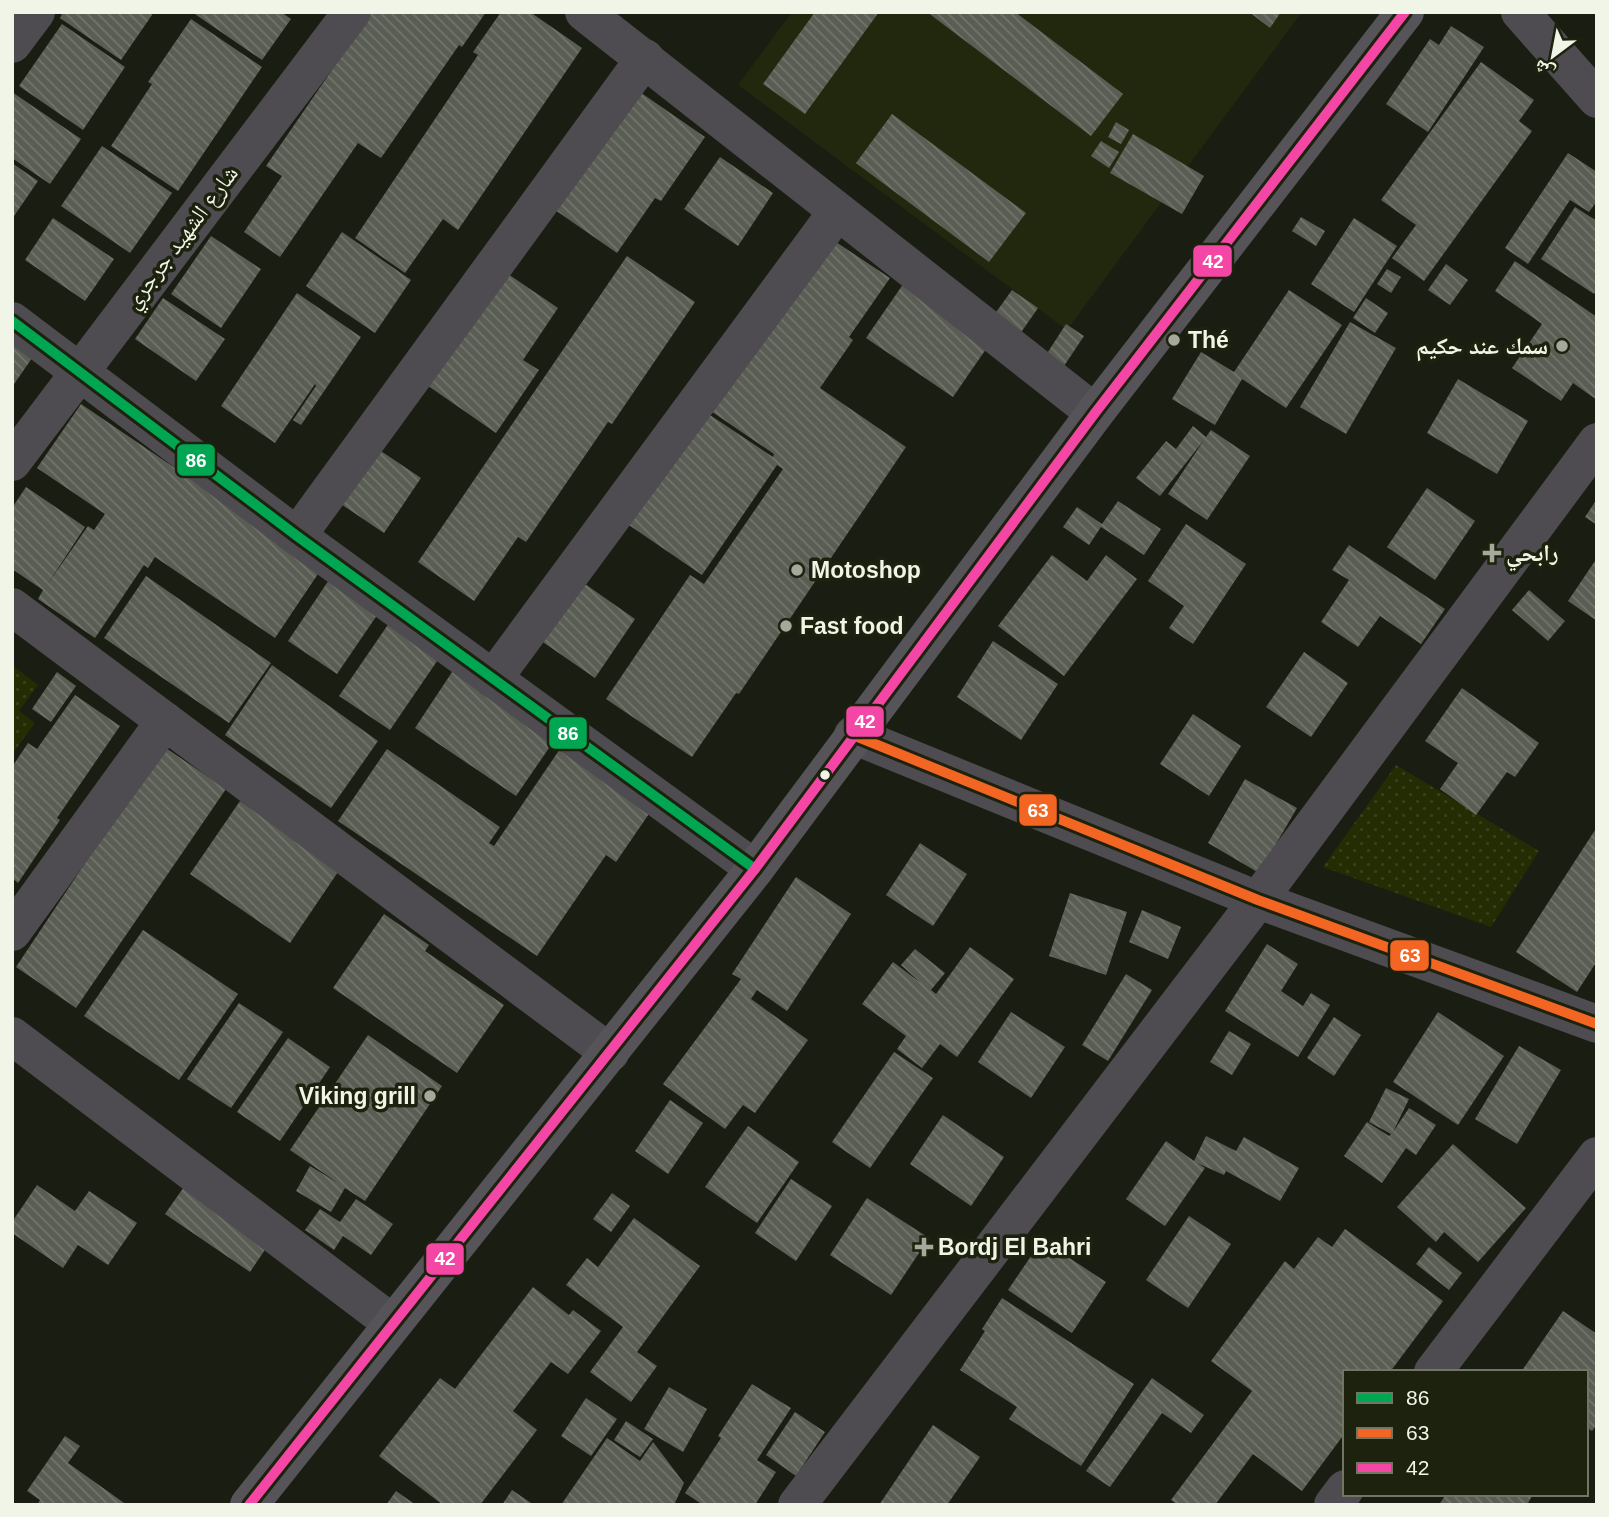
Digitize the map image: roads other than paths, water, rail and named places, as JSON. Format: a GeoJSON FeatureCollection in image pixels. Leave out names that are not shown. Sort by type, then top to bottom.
{"type":"FeatureCollection","features":[{"type":"Feature","properties":{"kind":"main road"},"geometry":{"type":"LineString","coordinates":[[249,1505],[755,869],[853,734],[1095,413],[1403,13]]}},
{"type":"Feature","properties":{"kind":"street"},"geometry":{"type":"LineString","coordinates":[[12,44],[36,12]]}},
{"type":"Feature","properties":{"kind":"street","name":"شارع الشهيد جرجري"},"geometry":{"type":"LineString","coordinates":[[12,462],[352,12]]}},
{"type":"Feature","properties":{"kind":"street"},"geometry":{"type":"LineString","coordinates":[[584,12],[1095,413]]}},
{"type":"Feature","properties":{"kind":"street"},"geometry":{"type":"LineString","coordinates":[[1520,12],[1597,99]]}},
{"type":"Feature","properties":{"kind":"street"},"geometry":{"type":"LineString","coordinates":[[297,536],[645,58]]}},
{"type":"Feature","properties":{"kind":"street"},"geometry":{"type":"LineString","coordinates":[[493,679],[837,212]]}},
{"type":"Feature","properties":{"kind":"street"},"geometry":{"type":"LineString","coordinates":[[12,321],[297,536],[755,869]]}},
{"type":"Feature","properties":{"kind":"street"},"geometry":{"type":"LineString","coordinates":[[797,1505],[1258,900],[1597,442]]}},
{"type":"Feature","properties":{"kind":"street"},"geometry":{"type":"LineString","coordinates":[[12,607],[610,1053]]}},
{"type":"Feature","properties":{"kind":"street"},"geometry":{"type":"LineString","coordinates":[[12,932],[165,721]]}},
{"type":"Feature","properties":{"kind":"street"},"geometry":{"type":"LineString","coordinates":[[853,734],[1258,900],[1597,1024]]}},
{"type":"Feature","properties":{"kind":"street"},"geometry":{"type":"LineString","coordinates":[[12,1036],[392,1323]]}},
{"type":"Feature","properties":{"kind":"street"},"geometry":{"type":"LineString","coordinates":[[1435,1370],[1597,1156]]}},
{"type":"Feature","properties":{"kind":"place","name":"Thé"},"geometry":{"type":"Point","coordinates":[1174,340]}},
{"type":"Feature","properties":{"kind":"place","name":"سمك عند حكيم"},"geometry":{"type":"Point","coordinates":[1562,346]}},
{"type":"Feature","properties":{"kind":"place","name":"رابحي"},"geometry":{"type":"Point","coordinates":[1492,553]}},
{"type":"Feature","properties":{"kind":"place","name":"Motoshop"},"geometry":{"type":"Point","coordinates":[797,570]}},
{"type":"Feature","properties":{"kind":"place","name":"Fast food"},"geometry":{"type":"Point","coordinates":[786,626]}},
{"type":"Feature","properties":{"kind":"place","name":"Viking grill"},"geometry":{"type":"Point","coordinates":[430,1096]}},
{"type":"Feature","properties":{"kind":"place","name":"Bordj El Bahri"},"geometry":{"type":"Point","coordinates":[924,1247]}}]}
